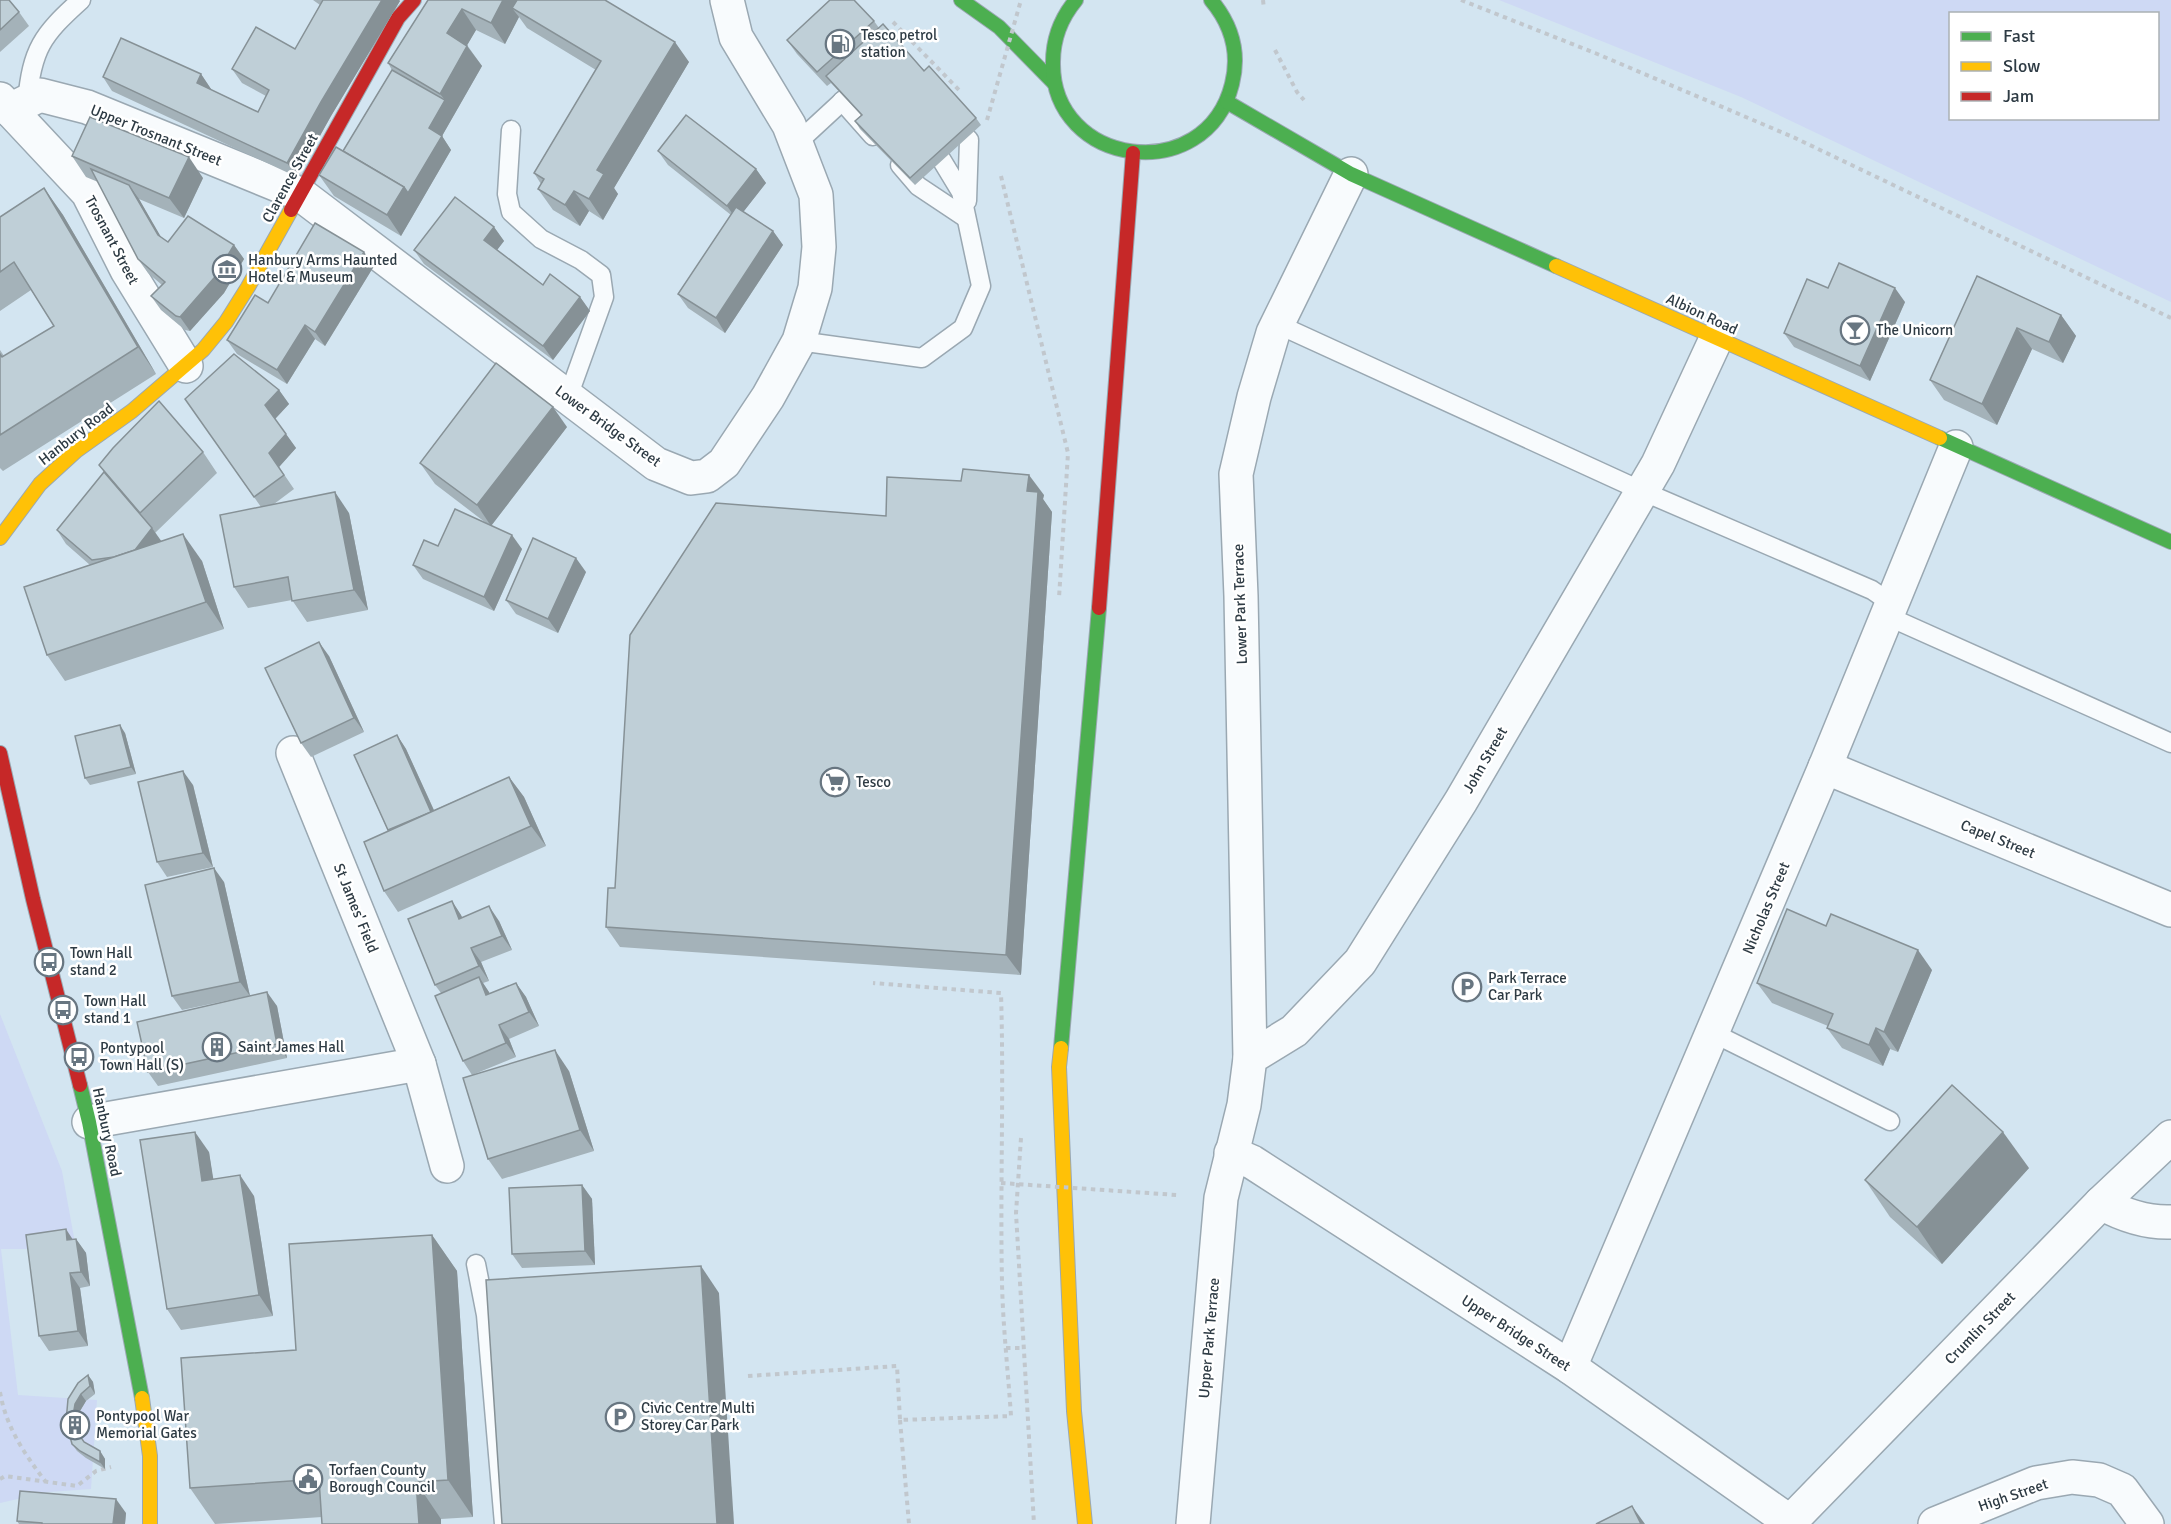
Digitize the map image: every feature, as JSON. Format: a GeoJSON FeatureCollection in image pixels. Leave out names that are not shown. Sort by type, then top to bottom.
{"type":"FeatureCollection","features":[{"type":"Feature","properties":{"kind":"street","name":"Clarence Street"},"geometry":{"type":"LineString","coordinates":[[186,366],[203,350],[226,322],[398,18],[414,0]]}},
{"type":"Feature","properties":{"kind":"street"},"geometry":{"type":"LineString","coordinates":[[961,0],[999,27],[1054,83]]}},
{"type":"Feature","properties":{"kind":"street"},"geometry":{"type":"LineString","coordinates":[[1076,0],[1066,10],[1056,33],[1052,58],[1054,83],[1064,109],[1082,130],[1106,146],[1133,153],[1162,152],[1189,142],[1211,125],[1227,102],[1234,80],[1236,57],[1232,35],[1223,15],[1211,0]]}},
{"type":"Feature","properties":{"kind":"street"},"geometry":{"type":"LineString","coordinates":[[1223,0],[1223,15]]}},
{"type":"Feature","properties":{"kind":"street","name":"Lower Bridge Street"},"geometry":{"type":"LineString","coordinates":[[300,194],[656,464],[691,478],[707,476],[724,463],[768,397],[799,341],[814,288],[819,247],[816,195],[797,144],[789,125],[736,37],[727,2]]}},
{"type":"Feature","properties":{"kind":"street","name":"Upper Trosnant Street"},"geometry":{"type":"LineString","coordinates":[[12,104],[40,95],[87,107],[300,194]]}},
{"type":"Feature","properties":{"kind":"street","name":"Albion Road"},"geometry":{"type":"LineString","coordinates":[[1227,102],[1351,174],[2171,542]]}},
{"type":"Feature","properties":{"kind":"street","name":"Trosnant Street"},"geometry":{"type":"LineString","coordinates":[[12,104],[88,193],[127,270],[186,366]]}},
{"type":"Feature","properties":{"kind":"street"},"geometry":{"type":"LineString","coordinates":[[1085,1524],[1074,1411],[1059,1067],[1108,503],[1133,153]]}},
{"type":"Feature","properties":{"kind":"street","name":"Lower Park Terrace"},"geometry":{"type":"LineString","coordinates":[[1250,1058],[1241,596],[1236,474],[1254,397],[1277,324],[1351,174]]}},
{"type":"Feature","properties":{"kind":"street","name":"John Street"},"geometry":{"type":"LineString","coordinates":[[1250,1058],[1294,1031],[1360,962],[1461,801],[1658,464],[1716,339]]}},
{"type":"Feature","properties":{"kind":"street","name":"Hanbury Road"},"geometry":{"type":"LineString","coordinates":[[0,538],[40,483],[76,451],[132,411],[186,366]]}},
{"type":"Feature","properties":{"kind":"street","name":"Nicholas Street"},"geometry":{"type":"LineString","coordinates":[[1570,1367],[1826,767],[1956,447]]}},
{"type":"Feature","properties":{"kind":"street","name":"Hanbury Road"},"geometry":{"type":"LineString","coordinates":[[0,753],[33,899],[89,1122],[141,1389],[150,1456],[150,1524]]}},
{"type":"Feature","properties":{"kind":"street","name":"St James' Field"},"geometry":{"type":"LineString","coordinates":[[293,753],[420,1064],[447,1166]]}},
{"type":"Feature","properties":{"kind":"street","name":"Capel Street"},"geometry":{"type":"LineString","coordinates":[[1826,767],[2171,910]]}},
{"type":"Feature","properties":{"kind":"street"},"geometry":{"type":"LineString","coordinates":[[1231,1153],[1244,1105],[1250,1058]]}},
{"type":"Feature","properties":{"kind":"street"},"geometry":{"type":"LineString","coordinates":[[89,1122],[420,1064]]}},
{"type":"Feature","properties":{"kind":"street","name":"Crumlin Street"},"geometry":{"type":"LineString","coordinates":[[1792,1522],[2102,1203],[2171,1137]]}},
{"type":"Feature","properties":{"kind":"street","name":"Upper Bridge Street"},"geometry":{"type":"LineString","coordinates":[[1231,1153],[1252,1162],[1570,1367],[1792,1522]]}},
{"type":"Feature","properties":{"kind":"street","name":"Upper Park Terrace"},"geometry":{"type":"LineString","coordinates":[[1193,1524],[1221,1198],[1231,1153]]}},
{"type":"Feature","properties":{"kind":"street"},"geometry":{"type":"LineString","coordinates":[[2102,1203],[2124,1215],[2158,1223],[2171,1222]]}},
{"type":"Feature","properties":{"kind":"street","name":"High Street"},"geometry":{"type":"LineString","coordinates":[[1935,1524],[2036,1484],[2073,1477],[2099,1480],[2122,1490],[2146,1524]]}},
{"type":"Feature","properties":{"kind":"lane"},"geometry":{"type":"LineString","coordinates":[[12,104],[30,71],[40,45],[54,24],[81,0]]}},
{"type":"Feature","properties":{"kind":"lane"},"geometry":{"type":"LineString","coordinates":[[797,144],[842,101],[875,76]]}},
{"type":"Feature","properties":{"kind":"lane"},"geometry":{"type":"LineString","coordinates":[[842,101],[918,186],[966,218]]}},
{"type":"Feature","properties":{"kind":"lane"},"geometry":{"type":"LineString","coordinates":[[939,107],[969,140],[966,218]]}},
{"type":"Feature","properties":{"kind":"lane"},"geometry":{"type":"LineString","coordinates":[[799,341],[922,358],[963,328],[981,286],[961,192],[938,154],[915,128]]}},
{"type":"Feature","properties":{"kind":"lane"},"geometry":{"type":"LineString","coordinates":[[511,130],[507,194],[511,212],[541,239],[581,260],[601,275],[604,297],[568,397]]}},
{"type":"Feature","properties":{"kind":"lane"},"geometry":{"type":"LineString","coordinates":[[1277,324],[1642,490],[1872,590],[1889,610],[2171,743]]}},
{"type":"Feature","properties":{"kind":"lane"},"geometry":{"type":"LineString","coordinates":[[1713,1033],[1890,1121]]}},
{"type":"Feature","properties":{"kind":"lane"},"geometry":{"type":"LineString","coordinates":[[476,1264],[486,1315],[504,1524]]}},
{"type":"Feature","properties":{"kind":"path"},"geometry":{"type":"LineString","coordinates":[[989,131],[987,120],[1021,0]]}},
{"type":"Feature","properties":{"kind":"path"},"geometry":{"type":"LineString","coordinates":[[1263,0],[1266,18]]}},
{"type":"Feature","properties":{"kind":"path"},"geometry":{"type":"LineString","coordinates":[[1461,0],[1595,53],[1793,137],[2171,318]]}},
{"type":"Feature","properties":{"kind":"path"},"geometry":{"type":"LineString","coordinates":[[893,22],[963,95]]}},
{"type":"Feature","properties":{"kind":"path"},"geometry":{"type":"LineString","coordinates":[[1273,46],[1297,92],[1311,108]]}},
{"type":"Feature","properties":{"kind":"path"},"geometry":{"type":"LineString","coordinates":[[979,111],[987,120]]}},
{"type":"Feature","properties":{"kind":"path"},"geometry":{"type":"LineString","coordinates":[[998,165],[1068,453],[1058,607]]}},
{"type":"Feature","properties":{"kind":"path"},"geometry":{"type":"LineString","coordinates":[[873,983],[1002,993],[1002,1286],[1011,1416],[900,1420]]}},
{"type":"Feature","properties":{"kind":"path"},"geometry":{"type":"LineString","coordinates":[[1022,1130],[1016,1213],[1034,1524]]}},
{"type":"Feature","properties":{"kind":"path"},"geometry":{"type":"LineString","coordinates":[[1001,1183],[1177,1195]]}},
{"type":"Feature","properties":{"kind":"path"},"geometry":{"type":"LineString","coordinates":[[1006,1348],[1024,1348]]}},
{"type":"Feature","properties":{"kind":"path"},"geometry":{"type":"LineString","coordinates":[[748,1376],[897,1366],[909,1524]]}},
{"type":"Feature","properties":{"kind":"path"},"geometry":{"type":"LineString","coordinates":[[0,1392],[4,1412],[19,1445],[45,1482]]}},
{"type":"Feature","properties":{"kind":"path"},"geometry":{"type":"LineString","coordinates":[[0,1479],[5,1476],[77,1486],[96,1471],[150,1456]]}},
{"type":"Feature","properties":{"kind":"shaded area"},"geometry":{"type":"Polygon","coordinates":[[[1499,0],[2171,0],[2171,302],[1741,97],[1499,0]]]}},
{"type":"Feature","properties":{"kind":"shaded area"},"geometry":{"type":"Polygon","coordinates":[[[0,1014],[62,1171],[75,1243],[36,1249],[1,1249],[18,1395],[97,1400],[91,1489],[49,1492],[0,1503],[0,1014]]]}},
{"type":"Feature","properties":{"kind":"building"},"geometry":{"type":"Polygon","coordinates":[[[0,0],[9,0],[19,12],[0,30],[0,0]]]}},
{"type":"Feature","properties":{"kind":"building"},"geometry":{"type":"Polygon","coordinates":[[[323,0],[382,0],[287,163],[103,77],[121,38],[201,74],[197,83],[258,112],[269,90],[232,69],[256,27],[295,49],[323,0]]]}},
{"type":"Feature","properties":{"kind":"building"},"geometry":{"type":"Polygon","coordinates":[[[428,0],[503,0],[491,23],[462,9],[447,33],[467,46],[440,94],[388,63],[428,0]]]}},
{"type":"Feature","properties":{"kind":"building"},"geometry":{"type":"Polygon","coordinates":[[[517,0],[605,0],[675,42],[597,170],[604,174],[589,199],[574,191],[565,205],[538,189],[544,179],[534,173],[601,61],[512,8],[517,0]]]}},
{"type":"Feature","properties":{"kind":"building"},"geometry":{"type":"Polygon","coordinates":[[[830,0],[854,0],[874,21],[817,72],[787,40],[830,0]]]}},
{"type":"Feature","properties":{"kind":"building"},"geometry":{"type":"Polygon","coordinates":[[[883,24],[924,71],[929,66],[976,118],[910,178],[855,121],[862,115],[826,76],[883,24]]]}},
{"type":"Feature","properties":{"kind":"building"},"geometry":{"type":"Polygon","coordinates":[[[392,70],[445,100],[429,128],[442,136],[408,193],[404,187],[343,151],[392,70]]]}},
{"type":"Feature","properties":{"kind":"building"},"geometry":{"type":"Polygon","coordinates":[[[686,115],[756,169],[727,206],[658,151],[686,115]]]}},
{"type":"Feature","properties":{"kind":"building"},"geometry":{"type":"Polygon","coordinates":[[[90,117],[189,157],[169,198],[72,156],[90,117]]]}},
{"type":"Feature","properties":{"kind":"building"},"geometry":{"type":"Polygon","coordinates":[[[336,147],[404,187],[387,215],[319,175],[336,147]]]}},
{"type":"Feature","properties":{"kind":"building"},"geometry":{"type":"Polygon","coordinates":[[[91,169],[129,185],[158,235],[168,242],[188,216],[234,245],[214,278],[180,317],[151,296],[165,282],[138,259],[91,169]]]}},
{"type":"Feature","properties":{"kind":"building"},"geometry":{"type":"Polygon","coordinates":[[[44,188],[138,347],[0,435],[0,354],[2,357],[54,326],[14,262],[0,272],[0,217],[44,188]]]}},
{"type":"Feature","properties":{"kind":"building"},"geometry":{"type":"Polygon","coordinates":[[[455,197],[494,227],[484,240],[543,285],[550,274],[580,297],[543,346],[414,250],[455,197]]]}},
{"type":"Feature","properties":{"kind":"building"},"geometry":{"type":"Polygon","coordinates":[[[736,207],[773,231],[716,318],[678,294],[736,207]]]}},
{"type":"Feature","properties":{"kind":"building"},"geometry":{"type":"Polygon","coordinates":[[[315,223],[364,252],[315,332],[305,325],[277,370],[227,340],[255,295],[268,303],[315,223]]]}},
{"type":"Feature","properties":{"kind":"building"},"geometry":{"type":"Polygon","coordinates":[[[1839,263],[1895,288],[1860,366],[1784,333],[1807,279],[1828,288],[1839,263]]]}},
{"type":"Feature","properties":{"kind":"building"},"geometry":{"type":"Polygon","coordinates":[[[1977,276],[2061,315],[2049,342],[2017,328],[1982,404],[1930,380],[1977,276]]]}},
{"type":"Feature","properties":{"kind":"building"},"geometry":{"type":"Polygon","coordinates":[[[234,354],[279,390],[265,405],[286,434],[269,453],[284,475],[254,497],[185,399],[234,354]]]}},
{"type":"Feature","properties":{"kind":"building"},"geometry":{"type":"Polygon","coordinates":[[[496,363],[553,407],[477,505],[420,463],[496,363]]]}},
{"type":"Feature","properties":{"kind":"building"},"geometry":{"type":"Polygon","coordinates":[[[159,401],[203,452],[140,513],[99,465],[159,401]]]}},
{"type":"Feature","properties":{"kind":"building","name":"Tesco"},"geometry":{"type":"Polygon","coordinates":[[[963,469],[1029,475],[1027,491],[1038,492],[1006,955],[606,927],[608,888],[615,888],[630,635],[716,503],[886,516],[887,477],[961,481],[963,469]]]}},
{"type":"Feature","properties":{"kind":"building"},"geometry":{"type":"Polygon","coordinates":[[[104,472],[152,528],[135,550],[114,557],[92,560],[57,530],[104,472]]]}},
{"type":"Feature","properties":{"kind":"building"},"geometry":{"type":"Polygon","coordinates":[[[335,492],[354,590],[292,601],[288,577],[234,587],[220,515],[335,492]]]}},
{"type":"Feature","properties":{"kind":"building"},"geometry":{"type":"Polygon","coordinates":[[[455,509],[512,535],[484,597],[413,565],[424,540],[438,546],[455,509]]]}},
{"type":"Feature","properties":{"kind":"building"},"geometry":{"type":"Polygon","coordinates":[[[183,534],[206,602],[47,655],[24,587],[183,534]]]}},
{"type":"Feature","properties":{"kind":"building"},"geometry":{"type":"Polygon","coordinates":[[[533,538],[576,558],[548,619],[506,600],[533,538]]]}},
{"type":"Feature","properties":{"kind":"building"},"geometry":{"type":"Polygon","coordinates":[[[319,642],[354,718],[301,743],[265,668],[319,642]]]}},
{"type":"Feature","properties":{"kind":"building"},"geometry":{"type":"Polygon","coordinates":[[[120,725],[131,767],[85,778],[75,736],[120,725]]]}},
{"type":"Feature","properties":{"kind":"building"},"geometry":{"type":"Polygon","coordinates":[[[397,735],[431,812],[388,830],[354,755],[397,735]]]}},
{"type":"Feature","properties":{"kind":"building"},"geometry":{"type":"Polygon","coordinates":[[[183,771],[203,853],[157,862],[138,782],[183,771]]]}},
{"type":"Feature","properties":{"kind":"building"},"geometry":{"type":"Polygon","coordinates":[[[509,777],[531,826],[384,891],[364,842],[509,777]]]}},
{"type":"Feature","properties":{"kind":"building"},"geometry":{"type":"Polygon","coordinates":[[[214,868],[240,982],[172,996],[145,885],[214,868]]]}},
{"type":"Feature","properties":{"kind":"building"},"geometry":{"type":"Polygon","coordinates":[[[452,901],[459,919],[489,906],[502,936],[471,948],[479,966],[435,985],[408,919],[452,901]]]}},
{"type":"Feature","properties":{"kind":"building"},"geometry":{"type":"Polygon","coordinates":[[[1787,909],[1826,926],[1831,914],[1918,950],[1884,1032],[1876,1028],[1869,1045],[1827,1028],[1833,1014],[1757,983],[1787,909]]]}},
{"type":"Feature","properties":{"kind":"building"},"geometry":{"type":"Polygon","coordinates":[[[479,977],[486,995],[516,983],[529,1012],[499,1025],[506,1043],[463,1061],[435,996],[479,977]]]}},
{"type":"Feature","properties":{"kind":"building","name":"Saint James Hall"},"geometry":{"type":"Polygon","coordinates":[[[267,992],[277,1044],[148,1072],[137,1022],[267,992]]]}},
{"type":"Feature","properties":{"kind":"building"},"geometry":{"type":"Polygon","coordinates":[[[555,1050],[580,1130],[488,1159],[463,1078],[555,1050]]]}},
{"type":"Feature","properties":{"kind":"building"},"geometry":{"type":"Polygon","coordinates":[[[1952,1085],[2003,1132],[1917,1227],[1865,1180],[1952,1085]]]}},
{"type":"Feature","properties":{"kind":"building"},"geometry":{"type":"Polygon","coordinates":[[[195,1132],[202,1181],[240,1175],[259,1295],[167,1309],[140,1140],[195,1132]]]}},
{"type":"Feature","properties":{"kind":"building"},"geometry":{"type":"Polygon","coordinates":[[[582,1185],[585,1251],[512,1254],[509,1188],[582,1185]]]}},
{"type":"Feature","properties":{"kind":"building"},"geometry":{"type":"Polygon","coordinates":[[[66,1229],[67,1240],[76,1239],[81,1272],[70,1273],[78,1331],[39,1336],[26,1235],[66,1229]]]}},
{"type":"Feature","properties":{"kind":"building"},"geometry":{"type":"Polygon","coordinates":[[[432,1235],[448,1480],[416,1482],[419,1524],[322,1524],[319,1479],[190,1488],[181,1358],[296,1350],[289,1244],[432,1235]]]}},
{"type":"Feature","properties":{"kind":"building","name":"Civic Centre Multi Storey Car Park"},"geometry":{"type":"Polygon","coordinates":[[[701,1266],[717,1524],[502,1524],[486,1280],[701,1266]]]}},
{"type":"Feature","properties":{"kind":"building"},"geometry":{"type":"Polygon","coordinates":[[[88,1375],[90,1386],[75,1404],[74,1427],[84,1442],[100,1451],[100,1462],[72,1444],[66,1422],[68,1399],[78,1383],[88,1375]]]}},
{"type":"Feature","properties":{"kind":"building"},"geometry":{"type":"Polygon","coordinates":[[[20,1491],[116,1499],[113,1524],[42,1524],[17,1521],[20,1491]]]}},
{"type":"Feature","properties":{"kind":"building"},"geometry":{"type":"Polygon","coordinates":[[[1632,1506],[1641,1524],[1596,1524],[1632,1506]]]}},
{"type":"Feature","properties":{"kind":"traffic: fast"},"geometry":{"type":"LineString","coordinates":[[961,0],[999,27],[1054,83]]}},
{"type":"Feature","properties":{"kind":"traffic: fast"},"geometry":{"type":"LineString","coordinates":[[1076,0],[1062,21],[1054,45],[1053,62],[1059,97],[1076,124],[1102,143],[1132,151],[1163,150],[1193,139],[1217,117],[1232,84],[1235,61],[1229,29],[1211,0]]}},
{"type":"Feature","properties":{"kind":"traffic: fast"},"geometry":{"type":"LineString","coordinates":[[1227,102],[1351,174],[1556,266]]}},
{"type":"Feature","properties":{"kind":"traffic: fast"},"geometry":{"type":"LineString","coordinates":[[1940,438],[2171,542]]}},
{"type":"Feature","properties":{"kind":"traffic: fast"},"geometry":{"type":"LineString","coordinates":[[1061,1048],[1099,608]]}},
{"type":"Feature","properties":{"kind":"traffic: fast"},"geometry":{"type":"LineString","coordinates":[[80,1085],[142,1398]]}},
{"type":"Feature","properties":{"kind":"traffic: slow"},"geometry":{"type":"LineString","coordinates":[[0,538],[40,484],[76,451],[132,411],[203,350],[226,322],[291,210]]}},
{"type":"Feature","properties":{"kind":"traffic: slow"},"geometry":{"type":"LineString","coordinates":[[1556,266],[1940,438]]}},
{"type":"Feature","properties":{"kind":"traffic: slow"},"geometry":{"type":"LineString","coordinates":[[1061,1048],[1059,1067],[1074,1411],[1085,1524]]}},
{"type":"Feature","properties":{"kind":"traffic: slow"},"geometry":{"type":"LineString","coordinates":[[142,1398],[150,1456],[150,1524]]}},
{"type":"Feature","properties":{"kind":"traffic: jam"},"geometry":{"type":"LineString","coordinates":[[291,210],[398,18],[414,0]]}},
{"type":"Feature","properties":{"kind":"traffic: jam"},"geometry":{"type":"LineString","coordinates":[[1099,608],[1133,153]]}},
{"type":"Feature","properties":{"kind":"traffic: jam"},"geometry":{"type":"LineString","coordinates":[[0,753],[33,899],[80,1085]]}},
{"type":"Feature","properties":{"kind":"place","name":"Tesco petrol station"},"geometry":{"type":"Point","coordinates":[840,44]}},
{"type":"Feature","properties":{"kind":"place","name":"Hanbury Arms Haunted Hotel & Museum"},"geometry":{"type":"Point","coordinates":[227,269]}},
{"type":"Feature","properties":{"kind":"place","name":"The Unicorn"},"geometry":{"type":"Point","coordinates":[1855,330]}},
{"type":"Feature","properties":{"kind":"place","name":"Tesco"},"geometry":{"type":"Point","coordinates":[835,782]}},
{"type":"Feature","properties":{"kind":"place","name":"Town Hall stand 2"},"geometry":{"type":"Point","coordinates":[49,962]}},
{"type":"Feature","properties":{"kind":"place","name":"Park Terrace Car Park"},"geometry":{"type":"Point","coordinates":[1467,987]}},
{"type":"Feature","properties":{"kind":"place","name":"Town Hall stand 1"},"geometry":{"type":"Point","coordinates":[63,1010]}},
{"type":"Feature","properties":{"kind":"place","name":"Saint James Hall"},"geometry":{"type":"Point","coordinates":[217,1047]}},
{"type":"Feature","properties":{"kind":"place","name":"Pontypool Town Hall (S)"},"geometry":{"type":"Point","coordinates":[79,1057]}},
{"type":"Feature","properties":{"kind":"place","name":"Civic Centre Multi Storey Car Park"},"geometry":{"type":"Point","coordinates":[620,1417]}},
{"type":"Feature","properties":{"kind":"place","name":"Pontypool War Memorial Gates"},"geometry":{"type":"Point","coordinates":[75,1425]}},
{"type":"Feature","properties":{"kind":"place","name":"Torfaen County Borough Council"},"geometry":{"type":"Point","coordinates":[308,1479]}}]}
